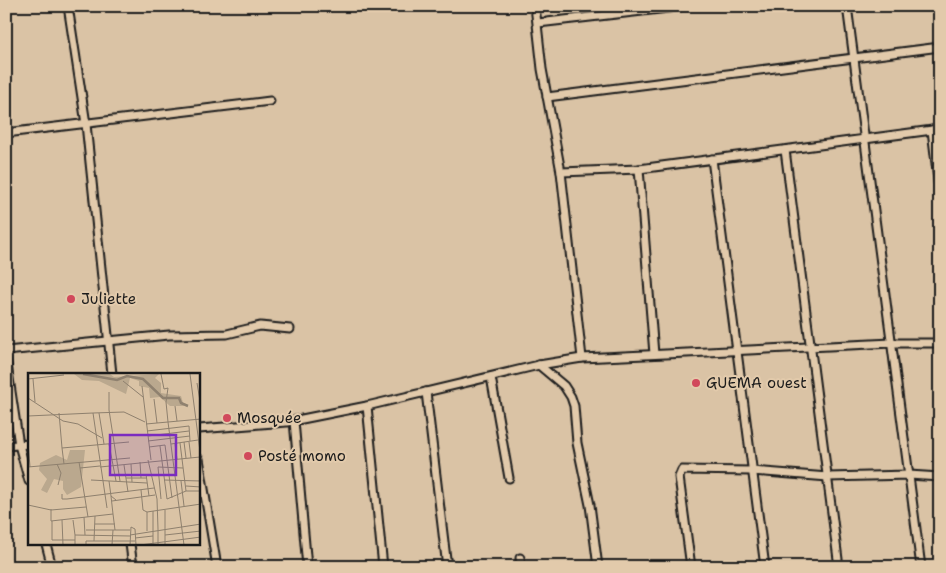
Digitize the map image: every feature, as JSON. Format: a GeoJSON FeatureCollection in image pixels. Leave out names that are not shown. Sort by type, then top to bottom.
{"type":"FeatureCollection","features":[{"type":"Feature","properties":{"kind":"street"},"geometry":{"type":"LineString","coordinates":[[68,6],[86,124],[112,373]]}},
{"type":"Feature","properties":{"kind":"street"},"geometry":{"type":"LineString","coordinates":[[535,6],[547,97],[561,172],[582,358]]}},
{"type":"Feature","properties":{"kind":"street"},"geometry":{"type":"LineString","coordinates":[[538,23],[686,6]]}},
{"type":"Feature","properties":{"kind":"street"},"geometry":{"type":"LineString","coordinates":[[847,6],[921,567]]}},
{"type":"Feature","properties":{"kind":"street"},"geometry":{"type":"LineString","coordinates":[[547,97],[940,47]]}},
{"type":"Feature","properties":{"kind":"street"},"geometry":{"type":"LineString","coordinates":[[6,133],[270,101]]}},
{"type":"Feature","properties":{"kind":"street"},"geometry":{"type":"LineString","coordinates":[[561,172],[640,169],[940,129]]}},
{"type":"Feature","properties":{"kind":"street"},"geometry":{"type":"LineString","coordinates":[[932,130],[940,197]]}},
{"type":"Feature","properties":{"kind":"street"},"geometry":{"type":"LineString","coordinates":[[786,150],[839,567]]}},
{"type":"Feature","properties":{"kind":"street"},"geometry":{"type":"LineString","coordinates":[[712,160],[765,567]]}},
{"type":"Feature","properties":{"kind":"street"},"geometry":{"type":"LineString","coordinates":[[640,169],[654,354]]}},
{"type":"Feature","properties":{"kind":"street"},"geometry":{"type":"LineString","coordinates":[[6,351],[169,335],[228,334],[260,326],[290,329]]}},
{"type":"Feature","properties":{"kind":"street"},"geometry":{"type":"LineString","coordinates":[[200,429],[294,421],[367,406],[539,364],[582,358],[892,343],[940,343]]}},
{"type":"Feature","properties":{"kind":"street"},"geometry":{"type":"LineString","coordinates":[[6,358],[19,444],[28,477]]}},
{"type":"Feature","properties":{"kind":"street"},"geometry":{"type":"LineString","coordinates":[[539,364],[564,386],[574,406],[577,443],[590,505],[598,567]]}},
{"type":"Feature","properties":{"kind":"street"},"geometry":{"type":"LineString","coordinates":[[491,377],[509,478]]}},
{"type":"Feature","properties":{"kind":"street"},"geometry":{"type":"LineString","coordinates":[[426,392],[447,567]]}},
{"type":"Feature","properties":{"kind":"street"},"geometry":{"type":"LineString","coordinates":[[367,406],[383,567]]}},
{"type":"Feature","properties":{"kind":"street"},"geometry":{"type":"LineString","coordinates":[[294,421],[307,567]]}},
{"type":"Feature","properties":{"kind":"street"},"geometry":{"type":"LineString","coordinates":[[6,446],[28,444]]}},
{"type":"Feature","properties":{"kind":"street"},"geometry":{"type":"LineString","coordinates":[[200,465],[217,567]]}},
{"type":"Feature","properties":{"kind":"street"},"geometry":{"type":"LineString","coordinates":[[691,567],[679,477],[682,470],[752,471],[828,477],[908,475],[940,477]]}},
{"type":"Feature","properties":{"kind":"street"},"geometry":{"type":"LineString","coordinates":[[47,546],[52,567]]}},
{"type":"Feature","properties":{"kind":"street"},"geometry":{"type":"LineString","coordinates":[[130,546],[132,567]]}},
{"type":"Feature","properties":{"kind":"street"},"geometry":{"type":"LineString","coordinates":[[520,558],[521,567]]}},
{"type":"Feature","properties":{"kind":"place","name":"Juliette"},"geometry":{"type":"Point","coordinates":[71,299]}},
{"type":"Feature","properties":{"kind":"place","name":"GUEMA ouest"},"geometry":{"type":"Point","coordinates":[696,383]}},
{"type":"Feature","properties":{"kind":"place","name":"Mosquée"},"geometry":{"type":"Point","coordinates":[227,418]}},
{"type":"Feature","properties":{"kind":"place","name":"Posté momo"},"geometry":{"type":"Point","coordinates":[248,456]}}]}
